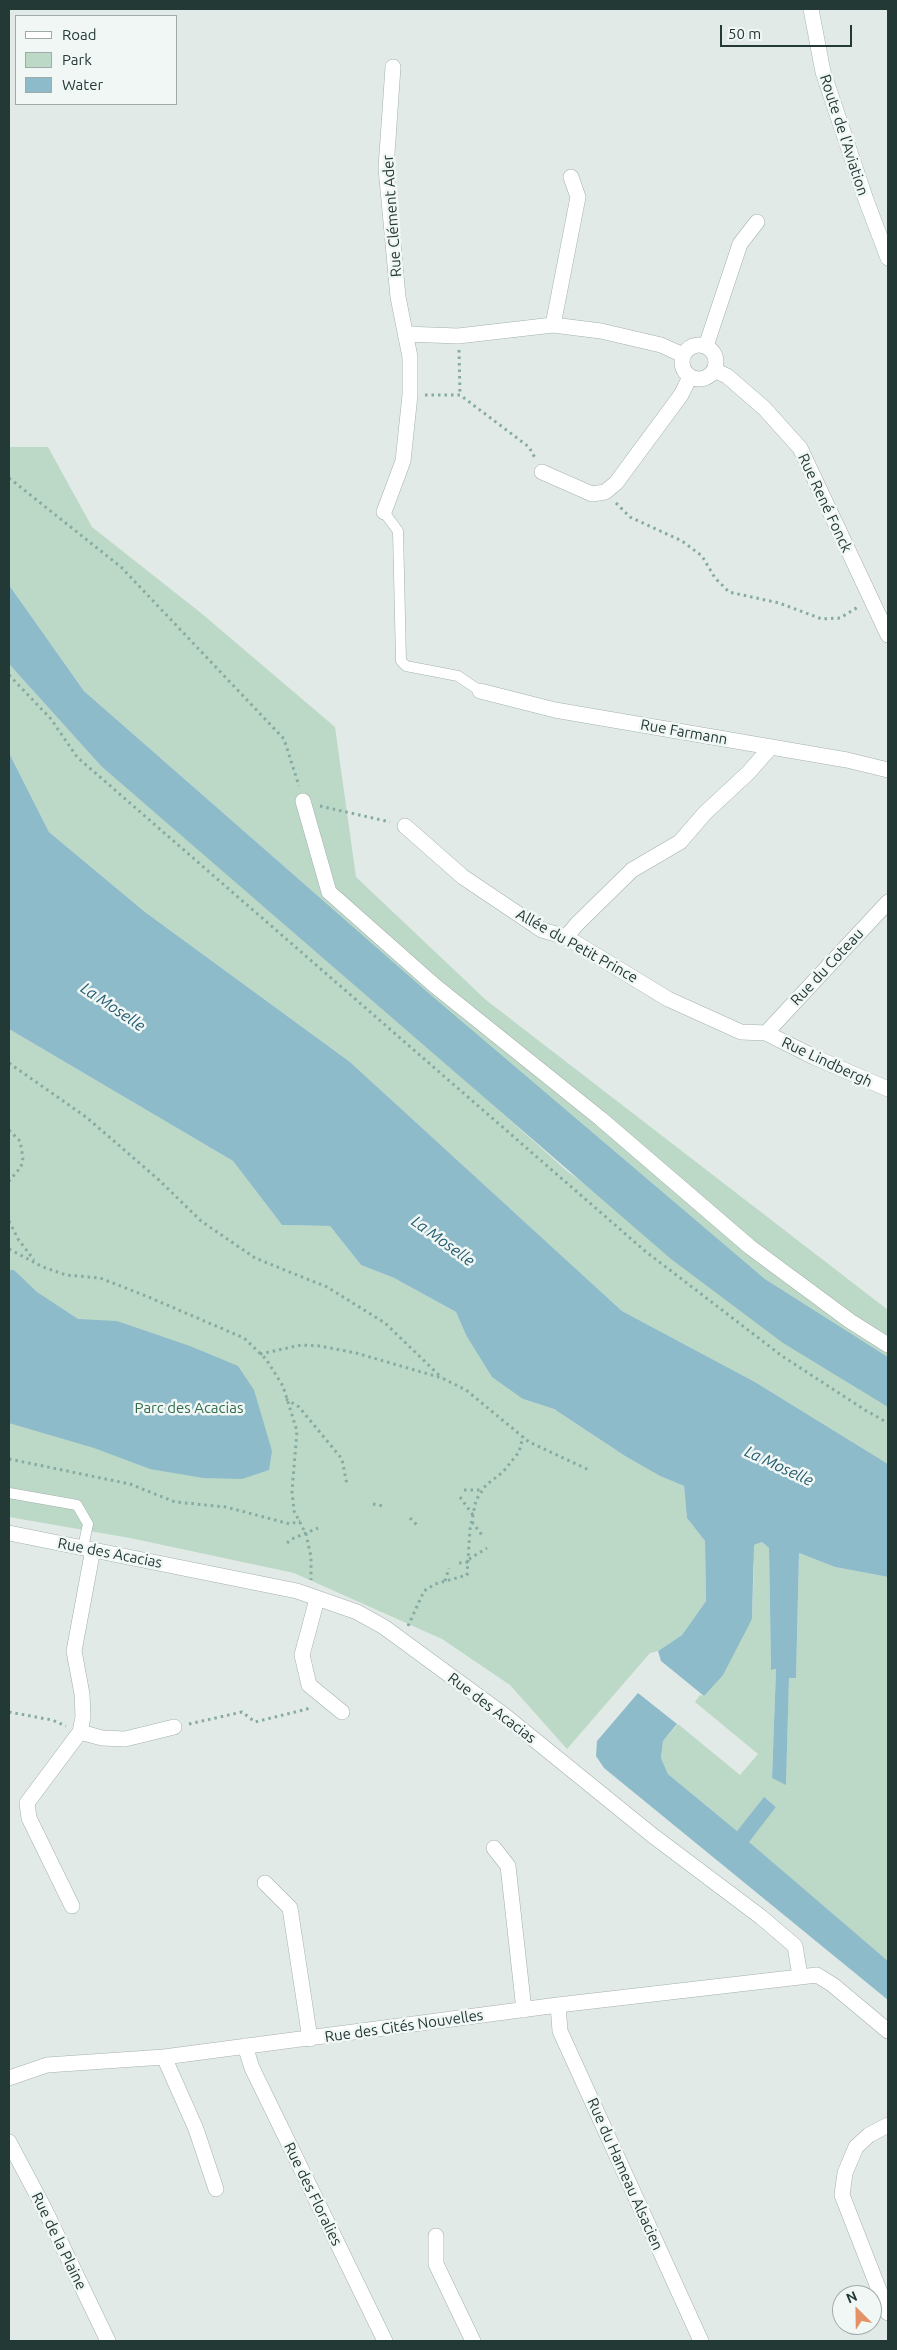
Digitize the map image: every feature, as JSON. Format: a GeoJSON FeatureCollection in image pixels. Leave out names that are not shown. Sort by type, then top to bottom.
{"type":"FeatureCollection","features":[{"type":"Feature","properties":{"kind":"street","name":"Route de l'Aviation"},"geometry":{"type":"LineString","coordinates":[[811,9],[823,72],[866,200],[888,258]]}},
{"type":"Feature","properties":{"kind":"street","name":"Rue Clément Ader"},"geometry":{"type":"LineString","coordinates":[[384,512],[403,461],[410,395],[410,357],[398,297],[386,168],[393,67]]}},
{"type":"Feature","properties":{"kind":"street"},"geometry":{"type":"LineString","coordinates":[[553,325],[578,197],[572,177]]}},
{"type":"Feature","properties":{"kind":"street"},"geometry":{"type":"LineString","coordinates":[[706,346],[740,244],[758,222]]}},
{"type":"Feature","properties":{"kind":"street"},"geometry":{"type":"LineString","coordinates":[[405,334],[458,336],[553,325],[601,331],[661,345],[683,355]]}},
{"type":"Feature","properties":{"kind":"street"},"geometry":{"type":"LineString","coordinates":[[697,345],[706,346],[714,354],[716,365],[714,370],[703,378],[690,377],[682,368],[683,355],[688,348],[697,345]]}},
{"type":"Feature","properties":{"kind":"street","name":"Rue René Fonck"},"geometry":{"type":"LineString","coordinates":[[714,370],[727,376],[764,408],[800,448],[888,635]]}},
{"type":"Feature","properties":{"kind":"street"},"geometry":{"type":"LineString","coordinates":[[542,472],[592,494],[605,492],[616,483],[676,403],[690,377]]}},
{"type":"Feature","properties":{"kind":"street","name":"Rue Farmann"},"geometry":{"type":"LineString","coordinates":[[480,691],[555,710],[847,760],[888,770]]}},
{"type":"Feature","properties":{"kind":"street"},"geometry":{"type":"LineString","coordinates":[[566,937],[632,870],[680,842],[705,813],[748,773],[771,747]]}},
{"type":"Feature","properties":{"kind":"street"},"geometry":{"type":"LineString","coordinates":[[303,801],[329,892],[434,986],[601,1119],[750,1247],[850,1321],[888,1345]]}},
{"type":"Feature","properties":{"kind":"street","name":"Allée du Petit Prince"},"geometry":{"type":"LineString","coordinates":[[405,826],[463,877],[542,930],[566,937],[668,1000],[741,1032],[766,1033]]}},
{"type":"Feature","properties":{"kind":"street","name":"Rue du Coteau"},"geometry":{"type":"LineString","coordinates":[[766,1033],[888,903]]}},
{"type":"Feature","properties":{"kind":"street","name":"Rue Lindbergh"},"geometry":{"type":"LineString","coordinates":[[766,1033],[814,1057],[888,1089]]}},
{"type":"Feature","properties":{"kind":"street","name":"Rue des Acacias"},"geometry":{"type":"LineString","coordinates":[[9,1533],[260,1582],[357,1612],[384,1627],[504,1715],[652,1835],[761,1917],[795,1946],[800,1976]]}},
{"type":"Feature","properties":{"kind":"street"},"geometry":{"type":"LineString","coordinates":[[72,1906],[29,1818],[27,1803],[80,1732],[83,1717],[82,1694],[74,1651],[88,1548]]}},
{"type":"Feature","properties":{"kind":"street"},"geometry":{"type":"LineString","coordinates":[[312,1597],[302,1656],[309,1685],[342,1712]]}},
{"type":"Feature","properties":{"kind":"street"},"geometry":{"type":"LineString","coordinates":[[80,1732],[102,1738],[125,1739],[174,1727]]}},
{"type":"Feature","properties":{"kind":"street"},"geometry":{"type":"LineString","coordinates":[[494,1848],[508,1866],[524,2010]]}},
{"type":"Feature","properties":{"kind":"street"},"geometry":{"type":"LineString","coordinates":[[265,1883],[290,1908],[310,2039]]}},
{"type":"Feature","properties":{"kind":"street"},"geometry":{"type":"LineString","coordinates":[[800,1976],[817,1975],[833,1985],[888,2031]]}},
{"type":"Feature","properties":{"kind":"street","name":"Rue des Cités Nouvelles"},"geometry":{"type":"LineString","coordinates":[[9,2078],[47,2065],[164,2057],[558,2005],[800,1976]]}},
{"type":"Feature","properties":{"kind":"street","name":"Rue du Hameau Alsacien"},"geometry":{"type":"LineString","coordinates":[[558,2005],[560,2031],[701,2341]]}},
{"type":"Feature","properties":{"kind":"street","name":"Rue des Floralies"},"geometry":{"type":"LineString","coordinates":[[245,2046],[252,2068],[385,2341]]}},
{"type":"Feature","properties":{"kind":"street"},"geometry":{"type":"LineString","coordinates":[[164,2057],[196,2129],[216,2189]]}},
{"type":"Feature","properties":{"kind":"street"},"geometry":{"type":"LineString","coordinates":[[888,2125],[869,2135],[856,2146],[845,2173],[842,2195],[888,2313]]}},
{"type":"Feature","properties":{"kind":"street","name":"Rue de la Plaine"},"geometry":{"type":"LineString","coordinates":[[9,2142],[44,2208],[108,2341]]}},
{"type":"Feature","properties":{"kind":"street"},"geometry":{"type":"LineString","coordinates":[[436,2236],[436,2264],[473,2341]]}},
{"type":"Feature","properties":{"kind":"lane"},"geometry":{"type":"LineString","coordinates":[[384,512],[398,531],[401,662],[406,666],[458,676],[480,691]]}},
{"type":"Feature","properties":{"kind":"lane"},"geometry":{"type":"LineString","coordinates":[[9,1493],[77,1505],[88,1524],[88,1548]]}},
{"type":"Feature","properties":{"kind":"path"},"geometry":{"type":"LineString","coordinates":[[458,336],[460,394]]}},
{"type":"Feature","properties":{"kind":"path"},"geometry":{"type":"LineString","coordinates":[[410,395],[460,394],[529,447],[542,472]]}},
{"type":"Feature","properties":{"kind":"path"},"geometry":{"type":"LineString","coordinates":[[9,478],[122,567],[284,739],[303,801],[405,826]]}},
{"type":"Feature","properties":{"kind":"path"},"geometry":{"type":"LineString","coordinates":[[605,492],[630,517],[682,541],[702,556],[715,578],[729,592],[779,603],[822,619],[840,618],[870,599]]}},
{"type":"Feature","properties":{"kind":"path"},"geometry":{"type":"LineString","coordinates":[[9,675],[51,719],[77,757],[645,1252],[782,1356],[888,1423]]}},
{"type":"Feature","properties":{"kind":"path"},"geometry":{"type":"LineString","coordinates":[[9,1063],[86,1117],[159,1180],[201,1221],[255,1258],[327,1287],[385,1323],[442,1378]]}},
{"type":"Feature","properties":{"kind":"path"},"geometry":{"type":"LineString","coordinates":[[9,1130],[20,1142],[23,1158],[16,1175],[9,1181]]}},
{"type":"Feature","properties":{"kind":"path"},"geometry":{"type":"LineString","coordinates":[[9,1221],[18,1239],[37,1264]]}},
{"type":"Feature","properties":{"kind":"path"},"geometry":{"type":"LineString","coordinates":[[9,1249],[37,1264],[66,1276],[100,1278],[146,1296],[244,1338],[266,1359],[282,1386],[297,1431],[292,1491],[294,1511],[306,1534],[312,1575],[312,1597]]}},
{"type":"Feature","properties":{"kind":"path"},"geometry":{"type":"LineString","coordinates":[[260,1354],[301,1345],[320,1346],[442,1378],[466,1390],[530,1442],[589,1470]]}},
{"type":"Feature","properties":{"kind":"path"},"geometry":{"type":"LineString","coordinates":[[286,1399],[299,1407],[342,1459],[347,1485]]}},
{"type":"Feature","properties":{"kind":"path"},"geometry":{"type":"LineString","coordinates":[[402,1640],[424,1591],[435,1584],[466,1575],[476,1500],[486,1485],[503,1472],[519,1452],[523,1437]]}},
{"type":"Feature","properties":{"kind":"path"},"geometry":{"type":"LineString","coordinates":[[9,1459],[130,1484],[175,1502],[226,1507],[290,1524],[300,1521]]}},
{"type":"Feature","properties":{"kind":"path"},"geometry":{"type":"LineString","coordinates":[[464,1490],[482,1490]]}},
{"type":"Feature","properties":{"kind":"path"},"geometry":{"type":"LineString","coordinates":[[460,1497],[473,1516]]}},
{"type":"Feature","properties":{"kind":"path"},"geometry":{"type":"LineString","coordinates":[[373,1504],[384,1506]]}},
{"type":"Feature","properties":{"kind":"path"},"geometry":{"type":"LineString","coordinates":[[410,1518],[418,1526]]}},
{"type":"Feature","properties":{"kind":"path"},"geometry":{"type":"LineString","coordinates":[[472,1522],[482,1535]]}},
{"type":"Feature","properties":{"kind":"path"},"geometry":{"type":"LineString","coordinates":[[287,1543],[318,1528]]}},
{"type":"Feature","properties":{"kind":"path"},"geometry":{"type":"LineString","coordinates":[[459,1562],[469,1561],[487,1548]]}},
{"type":"Feature","properties":{"kind":"path"},"geometry":{"type":"LineString","coordinates":[[445,1582],[449,1568]]}},
{"type":"Feature","properties":{"kind":"path"},"geometry":{"type":"LineString","coordinates":[[174,1727],[242,1712],[254,1722],[307,1709],[320,1694]]}},
{"type":"Feature","properties":{"kind":"path"},"geometry":{"type":"LineString","coordinates":[[9,1712],[52,1720],[80,1732]]}},
{"type":"Feature","properties":{"kind":"green space"},"geometry":{"type":"Polygon","coordinates":[[[9,447],[48,447],[92,527],[201,613],[335,727],[356,877],[486,1000],[888,1310],[888,1357],[765,1279],[431,995],[84,691],[9,585],[9,447]]]}},
{"type":"Feature","properties":{"kind":"green space"},"geometry":{"type":"Polygon","coordinates":[[[9,664],[101,766],[418,1038],[567,1171],[888,1404],[888,1464],[755,1382],[622,1311],[350,1062],[145,912],[49,832],[9,753],[9,664]]]}},
{"type":"Feature","properties":{"kind":"green space","name":"Parc des Acacias"},"geometry":{"type":"Polygon","coordinates":[[[9,1029],[233,1161],[282,1225],[330,1226],[361,1265],[394,1278],[456,1312],[466,1335],[523,1399],[554,1409],[625,1456],[660,1476],[684,1486],[687,1518],[705,1541],[706,1601],[682,1635],[658,1651],[650,1653],[567,1749],[510,1685],[442,1639],[294,1573],[130,1538],[9,1517],[9,1029]]]}},
{"type":"Feature","properties":{"kind":"green space"},"geometry":{"type":"Polygon","coordinates":[[[762,1542],[769,1548],[771,1670],[776,1669],[772,1778],[786,1784],[789,1677],[796,1677],[799,1553],[835,1567],[888,1577],[888,1961],[748,1842],[776,1807],[764,1798],[737,1831],[668,1774],[661,1758],[663,1741],[678,1724],[740,1775],[758,1754],[695,1702],[700,1695],[704,1696],[752,1619],[754,1565],[752,1555],[754,1545],[762,1542]]]}},
{"type":"Feature","properties":{"kind":"water"},"geometry":{"type":"Polygon","coordinates":[[[9,585],[84,691],[431,995],[765,1279],[888,1357],[888,1407],[783,1343],[671,1259],[101,766],[9,664],[9,585]]]}},
{"type":"Feature","properties":{"kind":"water","name":"La Moselle"},"geometry":{"type":"Polygon","coordinates":[[[9,753],[49,832],[145,912],[350,1062],[622,1311],[755,1382],[888,1464],[888,1577],[835,1567],[799,1553],[796,1678],[789,1678],[786,1785],[772,1778],[776,1669],[771,1670],[769,1548],[762,1542],[754,1545],[752,1619],[723,1675],[704,1696],[661,1661],[658,1651],[682,1635],[706,1601],[705,1541],[687,1518],[684,1486],[660,1476],[625,1456],[554,1409],[523,1399],[492,1377],[466,1335],[456,1312],[394,1278],[361,1265],[330,1226],[282,1225],[233,1161],[9,1029],[9,753]]]}},
{"type":"Feature","properties":{"kind":"water"},"geometry":{"type":"Polygon","coordinates":[[[9,1270],[14,1270],[37,1292],[78,1319],[117,1321],[190,1346],[238,1366],[254,1390],[272,1451],[269,1470],[242,1479],[203,1478],[150,1469],[94,1448],[9,1423],[9,1270]]]}},
{"type":"Feature","properties":{"kind":"water"},"geometry":{"type":"Polygon","coordinates":[[[638,1693],[677,1724],[663,1741],[661,1758],[668,1774],[737,1831],[764,1797],[776,1807],[749,1842],[888,1961],[888,2000],[604,1768],[596,1756],[597,1741],[638,1693]]]}}]}
